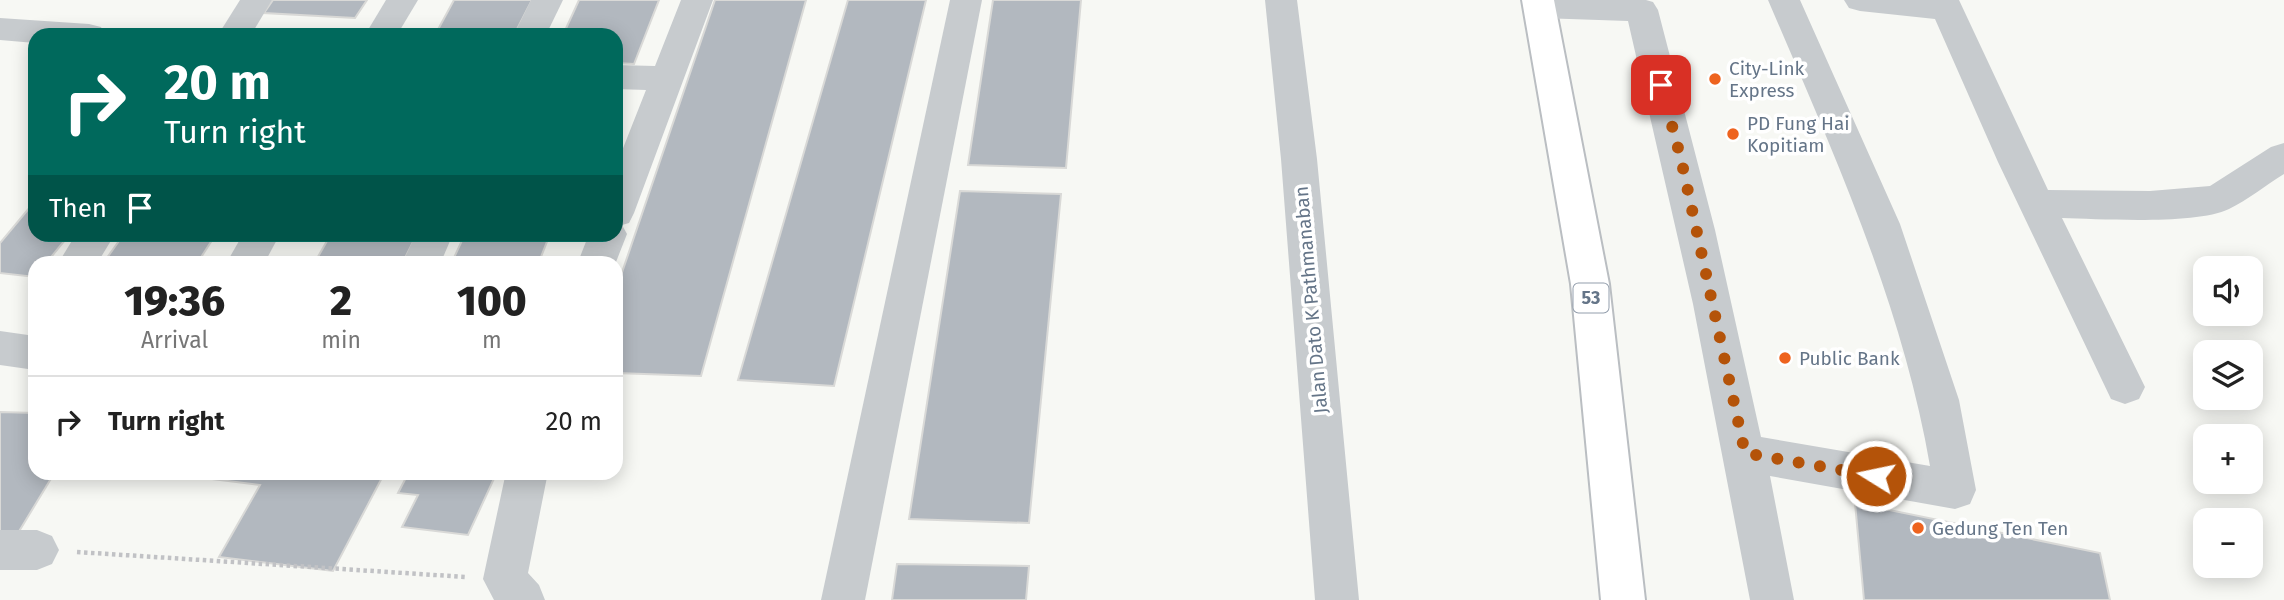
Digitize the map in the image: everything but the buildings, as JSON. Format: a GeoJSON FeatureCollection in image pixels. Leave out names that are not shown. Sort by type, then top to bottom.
{"type":"FeatureCollection","features":[{"type":"Feature","properties":{"kind":"main road","name":"53"},"geometry":{"type":"LineString","coordinates":[[1539,3],[1590,284],[1623,600]]}},
{"type":"Feature","properties":{"kind":"street"},"geometry":{"type":"LineString","coordinates":[[238,28],[256,0]]}},
{"type":"Feature","properties":{"kind":"street"},"geometry":{"type":"LineString","coordinates":[[385,28],[402,0]]}},
{"type":"Feature","properties":{"kind":"street"},"geometry":{"type":"LineString","coordinates":[[533,28],[547,0]]}},
{"type":"Feature","properties":{"kind":"street"},"geometry":{"type":"LineString","coordinates":[[623,195],[697,0]]}},
{"type":"Feature","properties":{"kind":"street","name":"Jalan Dato K Pathmanaban"},"geometry":{"type":"LineString","coordinates":[[1281,0],[1298,159],[1337,600]]}},
{"type":"Feature","properties":{"kind":"street"},"geometry":{"type":"LineString","coordinates":[[1745,453],[1955,490],[1939,400],[1882,224],[1784,0]]}},
{"type":"Feature","properties":{"kind":"street"},"geometry":{"type":"LineString","coordinates":[[1860,0],[1945,4],[2125,387]]}},
{"type":"Feature","properties":{"kind":"street"},"geometry":{"type":"LineString","coordinates":[[844,600],[967,1]]}},
{"type":"Feature","properties":{"kind":"street"},"geometry":{"type":"LineString","coordinates":[[1539,3],[1640,5],[1681,159],[1745,453],[1772,600]]}},
{"type":"Feature","properties":{"kind":"street"},"geometry":{"type":"LineString","coordinates":[[0,29],[28,31]]}},
{"type":"Feature","properties":{"kind":"street"},"geometry":{"type":"LineString","coordinates":[[623,77],[667,79]]}},
{"type":"Feature","properties":{"kind":"street"},"geometry":{"type":"LineString","coordinates":[[2037,204],[2150,205],[2217,199],[2284,156]]}},
{"type":"Feature","properties":{"kind":"street"},"geometry":{"type":"LineString","coordinates":[[514,590],[526,480]]}},
{"type":"Feature","properties":{"kind":"path"},"geometry":{"type":"LineString","coordinates":[[19,550],[514,590]]}},
{"type":"Feature","properties":{"kind":"place","name":"City-Link Express"},"geometry":{"type":"Point","coordinates":[1715,79]}},
{"type":"Feature","properties":{"kind":"place","name":"PD Fung Hai Kopitiam"},"geometry":{"type":"Point","coordinates":[1733,134]}},
{"type":"Feature","properties":{"kind":"place","name":"Public Bank"},"geometry":{"type":"Point","coordinates":[1785,358]}},
{"type":"Feature","properties":{"kind":"place","name":"Gedung Ten Ten"},"geometry":{"type":"Point","coordinates":[1918,528]}},
{"type":"Feature","properties":{"kind":"route"},"geometry":{"type":"LineString","coordinates":[[1661,85],[1681,159],[1745,453],[1876,476]]}}]}
